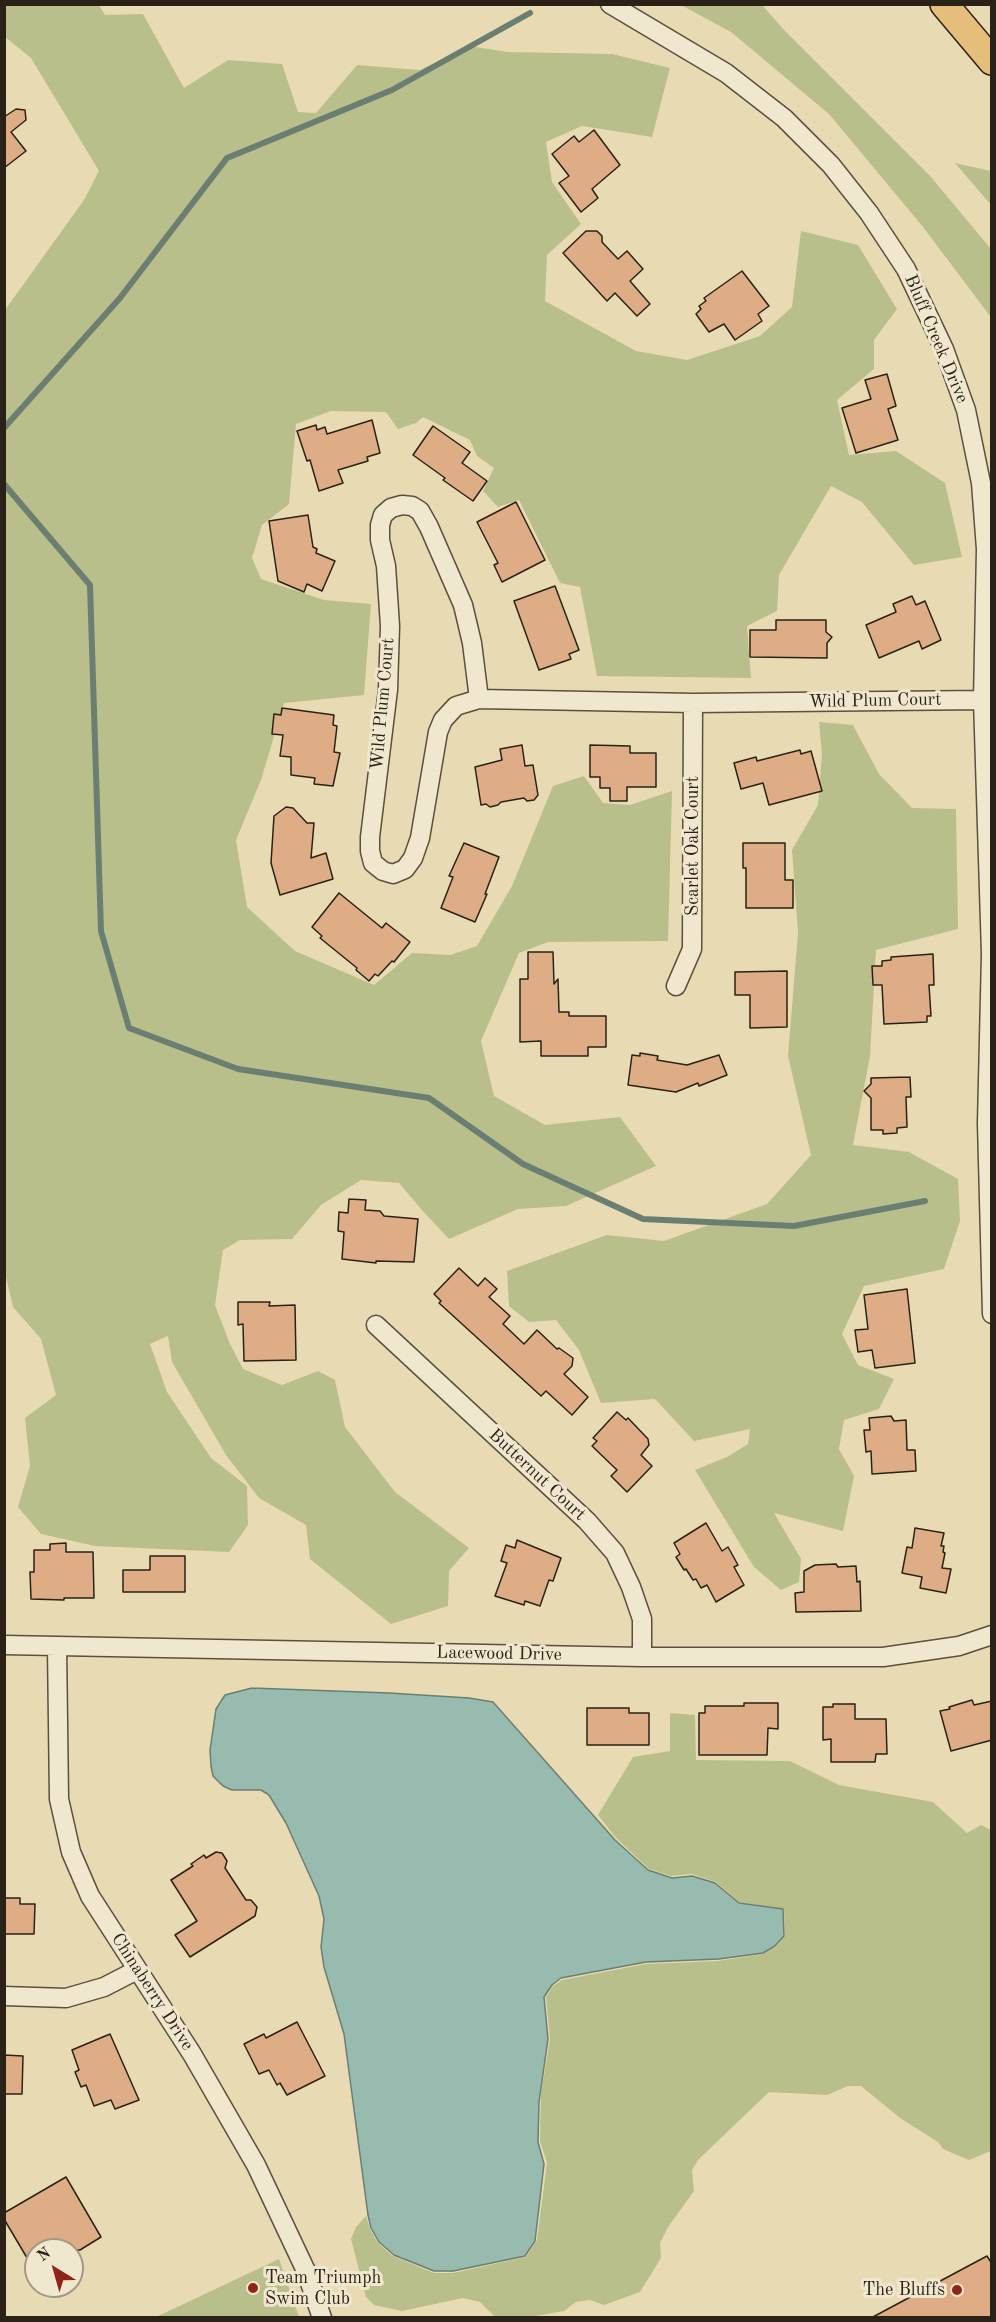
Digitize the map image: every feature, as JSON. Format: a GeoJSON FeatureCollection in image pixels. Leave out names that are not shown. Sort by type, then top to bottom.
{"type":"FeatureCollection","features":[{"type":"Feature","properties":{"kind":"highway"},"geometry":{"type":"LineString","coordinates":[[944,4],[992,61]]}},
{"type":"Feature","properties":{"kind":"street","name":"Bluff Creek Drive"},"geometry":{"type":"LineString","coordinates":[[610,4],[726,73],[784,118],[831,165],[869,213],[906,269],[944,349],[966,410],[981,483],[986,549],[983,700],[991,954],[987,1123],[992,1314]]}},
{"type":"Feature","properties":{"kind":"street","name":"Wild Plum Court"},"geometry":{"type":"LineString","coordinates":[[479,699],[472,643],[464,605],[429,527],[420,511],[412,506],[402,505],[391,508],[383,515],[380,525],[380,540],[386,566],[390,626],[388,690],[369,837],[373,863],[383,871],[393,874],[405,869],[413,858],[420,838],[438,732],[443,720],[456,706],[479,699],[693,703],[983,700]]}},
{"type":"Feature","properties":{"kind":"street","name":"Scarlet Oak Court"},"geometry":{"type":"LineString","coordinates":[[675,986],[692,949],[693,703]]}},
{"type":"Feature","properties":{"kind":"street","name":"Butternut Court"},"geometry":{"type":"LineString","coordinates":[[376,1325],[587,1521],[615,1553],[631,1587],[642,1619],[642,1657]]}},
{"type":"Feature","properties":{"kind":"street","name":"Lacewood Drive"},"geometry":{"type":"LineString","coordinates":[[4,1645],[642,1657],[883,1657],[959,1646],[992,1635]]}},
{"type":"Feature","properties":{"kind":"street","name":"Chinaberry Drive"},"geometry":{"type":"LineString","coordinates":[[57,1647],[59,1799],[71,1852],[90,1896],[192,2054],[256,2165],[306,2271],[322,2318]]}},
{"type":"Feature","properties":{"kind":"street"},"geometry":{"type":"LineString","coordinates":[[4,1996],[66,1998],[104,1987],[137,1970]]}},
{"type":"Feature","properties":{"kind":"green space"},"geometry":{"type":"Polygon","coordinates":[[[4,5],[99,5],[105,15],[143,14],[184,88],[228,60],[282,64],[298,112],[316,113],[357,65],[420,70],[469,46],[508,52],[612,54],[670,68],[652,137],[582,126],[546,142],[552,182],[581,224],[547,255],[545,301],[636,351],[687,360],[760,336],[792,307],[801,231],[858,245],[897,309],[874,340],[874,369],[837,400],[849,455],[896,451],[945,483],[962,557],[914,565],[862,502],[831,486],[779,575],[777,611],[747,626],[751,678],[597,676],[580,587],[560,583],[519,500],[498,507],[483,491],[494,468],[477,456],[470,440],[423,417],[416,423],[398,429],[386,412],[331,411],[296,424],[289,504],[262,525],[252,558],[261,579],[324,600],[371,604],[364,695],[284,703],[261,780],[236,840],[247,907],[295,951],[374,985],[412,953],[450,955],[477,946],[512,886],[553,786],[584,776],[603,803],[630,805],[672,791],[668,941],[548,942],[519,953],[481,1041],[494,1096],[545,1125],[620,1117],[656,1166],[566,1206],[518,1209],[449,1239],[399,1183],[361,1180],[321,1205],[292,1239],[240,1240],[223,1250],[215,1305],[230,1344],[243,1369],[282,1385],[318,1371],[335,1380],[345,1427],[395,1492],[469,1548],[449,1571],[448,1606],[391,1624],[310,1559],[306,1525],[259,1498],[226,1455],[172,1362],[168,1336],[150,1344],[167,1392],[211,1458],[247,1486],[248,1525],[229,1552],[95,1546],[41,1534],[18,1507],[30,1466],[25,1418],[56,1395],[41,1339],[13,1307],[4,1268],[5,310],[84,200],[99,171],[31,58],[5,37],[4,5]]]}},
{"type":"Feature","properties":{"kind":"green space"},"geometry":{"type":"Polygon","coordinates":[[[681,5],[762,5],[785,31],[931,177],[991,249],[991,326],[990,316],[923,227],[829,114],[731,32],[681,5]]]}},
{"type":"Feature","properties":{"kind":"green space"},"geometry":{"type":"Polygon","coordinates":[[[955,163],[991,171],[991,205],[955,163]]]}},
{"type":"Feature","properties":{"kind":"green space"},"geometry":{"type":"Polygon","coordinates":[[[819,722],[853,725],[879,774],[912,808],[956,809],[958,929],[876,950],[870,1056],[853,1145],[909,1152],[958,1179],[960,1221],[944,1269],[864,1286],[842,1334],[858,1365],[894,1379],[879,1409],[844,1420],[839,1449],[854,1476],[843,1531],[774,1513],[801,1559],[799,1582],[781,1590],[754,1567],[695,1470],[727,1457],[748,1444],[750,1429],[694,1441],[655,1399],[601,1403],[579,1350],[556,1320],[529,1322],[509,1306],[507,1271],[607,1235],[664,1241],[767,1204],[811,1155],[788,1056],[798,933],[792,850],[818,805],[822,754],[819,722]]]}},
{"type":"Feature","properties":{"kind":"green space"},"geometry":{"type":"Polygon","coordinates":[[[670,1713],[695,1715],[696,1760],[790,1761],[839,1785],[933,1802],[967,1833],[981,1825],[991,1830],[991,2151],[969,2160],[943,2149],[938,2142],[900,2118],[861,2086],[848,2086],[827,2095],[769,2092],[698,2160],[692,2170],[694,2191],[668,2227],[660,2243],[661,2258],[640,2292],[604,2305],[590,2300],[576,2302],[564,2311],[530,2317],[495,2317],[480,2302],[463,2298],[402,2311],[374,2305],[366,2297],[351,2239],[356,2227],[366,2216],[378,2243],[393,2256],[434,2273],[453,2273],[526,2257],[537,2240],[547,2163],[540,2141],[541,2094],[550,2039],[546,1997],[553,1986],[562,1980],[646,1964],[718,1961],[763,1954],[776,1947],[785,1936],[784,1909],[739,1902],[716,1882],[692,1874],[671,1876],[649,1869],[616,1838],[598,1815],[633,1757],[670,1751],[670,1713]]]}},
{"type":"Feature","properties":{"kind":"green space","name":"Team Triumph Swim Club"},"geometry":{"type":"Polygon","coordinates":[[[279,2259],[299,2317],[156,2317],[279,2259]]]}},
{"type":"Feature","properties":{"kind":"water"},"geometry":{"type":"Polygon","coordinates":[[[252,1688],[389,1693],[469,1698],[493,1702],[615,1840],[648,1870],[672,1878],[692,1876],[715,1883],[739,1903],[783,1909],[784,1936],[775,1946],[763,1953],[719,1959],[646,1962],[561,1978],[552,1985],[544,1997],[548,2039],[539,2102],[538,2142],[544,2164],[535,2241],[525,2256],[453,2271],[434,2271],[394,2255],[379,2242],[371,2228],[344,2034],[324,1967],[321,1947],[324,1919],[319,1896],[286,1823],[269,1795],[261,1790],[232,1790],[223,1786],[213,1776],[210,1750],[216,1709],[225,1695],[252,1688]]]}},
{"type":"Feature","properties":{"kind":"building"},"geometry":{"type":"Polygon","coordinates":[[[16,109],[25,110],[26,120],[11,132],[26,151],[4,168],[4,117],[16,109]]]}},
{"type":"Feature","properties":{"kind":"building"},"geometry":{"type":"Polygon","coordinates":[[[594,130],[620,165],[592,189],[598,198],[581,212],[559,183],[569,176],[552,154],[574,136],[579,142],[594,130]]]}},
{"type":"Feature","properties":{"kind":"building"},"geometry":{"type":"Polygon","coordinates":[[[586,231],[597,231],[602,236],[602,242],[618,259],[627,251],[643,269],[630,281],[650,304],[637,316],[615,293],[607,301],[563,253],[586,231]]]}},
{"type":"Feature","properties":{"kind":"building"},"geometry":{"type":"Polygon","coordinates":[[[742,271],[769,306],[758,314],[762,321],[735,340],[724,324],[709,332],[696,314],[701,309],[699,306],[706,301],[704,298],[742,271]]]}},
{"type":"Feature","properties":{"kind":"building"},"geometry":{"type":"Polygon","coordinates":[[[887,374],[896,406],[888,409],[898,440],[856,453],[842,408],[871,399],[865,380],[887,374]]]}},
{"type":"Feature","properties":{"kind":"building"},"geometry":{"type":"Polygon","coordinates":[[[372,420],[380,453],[367,457],[368,461],[338,470],[343,483],[319,491],[310,460],[307,461],[297,431],[316,425],[317,430],[325,427],[327,434],[372,420]]]}},
{"type":"Feature","properties":{"kind":"building"},"geometry":{"type":"Polygon","coordinates":[[[433,426],[470,452],[462,463],[487,481],[473,501],[413,455],[433,426]]]}},
{"type":"Feature","properties":{"kind":"building"},"geometry":{"type":"Polygon","coordinates":[[[516,502],[545,560],[502,582],[494,565],[498,563],[477,522],[516,502]]]}},
{"type":"Feature","properties":{"kind":"building"},"geometry":{"type":"Polygon","coordinates":[[[308,515],[313,547],[317,549],[316,553],[335,561],[322,591],[307,584],[304,592],[278,581],[269,521],[308,515]]]}},
{"type":"Feature","properties":{"kind":"building"},"geometry":{"type":"Polygon","coordinates":[[[555,586],[579,650],[569,654],[571,659],[539,670],[514,601],[555,586]]]}},
{"type":"Feature","properties":{"kind":"building"},"geometry":{"type":"Polygon","coordinates":[[[912,596],[916,605],[925,601],[941,640],[922,649],[919,641],[879,658],[866,625],[896,612],[893,604],[912,596]]]}},
{"type":"Feature","properties":{"kind":"building"},"geometry":{"type":"Polygon","coordinates":[[[776,620],[826,620],[826,632],[832,637],[827,643],[827,658],[750,657],[750,630],[776,630],[776,620]]]}},
{"type":"Feature","properties":{"kind":"building"},"geometry":{"type":"Polygon","coordinates":[[[282,708],[334,715],[333,725],[337,726],[334,752],[340,753],[333,786],[314,784],[315,778],[291,775],[291,757],[280,756],[283,735],[272,734],[274,714],[281,715],[282,708]]]}},
{"type":"Feature","properties":{"kind":"building"},"geometry":{"type":"Polygon","coordinates":[[[522,745],[525,766],[533,765],[538,795],[534,800],[527,801],[524,798],[501,802],[490,807],[486,804],[481,805],[475,767],[502,760],[500,749],[522,745]]]}},
{"type":"Feature","properties":{"kind":"building"},"geometry":{"type":"Polygon","coordinates":[[[590,745],[630,746],[630,753],[656,753],[656,787],[627,787],[627,801],[610,801],[610,788],[600,788],[600,777],[590,777],[590,745]]]}},
{"type":"Feature","properties":{"kind":"building"},"geometry":{"type":"Polygon","coordinates":[[[800,750],[801,754],[811,751],[822,791],[769,805],[763,783],[741,789],[734,763],[756,757],[757,761],[800,750]]]}},
{"type":"Feature","properties":{"kind":"building"},"geometry":{"type":"Polygon","coordinates":[[[286,807],[293,808],[307,823],[314,823],[311,858],[326,853],[333,879],[280,895],[271,863],[274,816],[286,807]]]}},
{"type":"Feature","properties":{"kind":"building"},"geometry":{"type":"Polygon","coordinates":[[[464,843],[499,857],[475,922],[441,908],[453,877],[449,876],[464,843]]]}},
{"type":"Feature","properties":{"kind":"building"},"geometry":{"type":"Polygon","coordinates":[[[743,843],[785,843],[785,880],[793,880],[793,908],[746,908],[746,868],[743,868],[743,843]]]}},
{"type":"Feature","properties":{"kind":"building"},"geometry":{"type":"Polygon","coordinates":[[[339,893],[382,928],[386,923],[410,942],[394,962],[392,961],[378,976],[375,974],[369,981],[356,970],[357,968],[320,938],[322,936],[312,927],[339,893]]]}},
{"type":"Feature","properties":{"kind":"building"},"geometry":{"type":"Polygon","coordinates":[[[528,952],[553,952],[554,984],[558,979],[559,1012],[569,1012],[569,1016],[606,1016],[606,1047],[588,1047],[588,1056],[541,1056],[541,1041],[520,1042],[520,979],[528,979],[528,952]]]}},
{"type":"Feature","properties":{"kind":"building"},"geometry":{"type":"Polygon","coordinates":[[[933,954],[934,985],[929,985],[931,1016],[927,1016],[927,1022],[884,1024],[882,985],[873,985],[872,966],[882,966],[882,961],[891,960],[891,957],[933,954]]]}},
{"type":"Feature","properties":{"kind":"building"},"geometry":{"type":"Polygon","coordinates":[[[787,971],[787,1027],[750,1028],[750,995],[735,995],[735,972],[787,971]]]}},
{"type":"Feature","properties":{"kind":"building"},"geometry":{"type":"Polygon","coordinates":[[[640,1053],[658,1056],[657,1060],[687,1065],[719,1055],[727,1075],[676,1092],[628,1085],[632,1055],[640,1056],[640,1053]]]}},
{"type":"Feature","properties":{"kind":"building"},"geometry":{"type":"Polygon","coordinates":[[[910,1077],[911,1097],[906,1097],[907,1127],[897,1128],[897,1133],[883,1134],[883,1130],[871,1130],[871,1098],[864,1091],[871,1084],[871,1078],[910,1077]]]}},
{"type":"Feature","properties":{"kind":"building"},"geometry":{"type":"Polygon","coordinates":[[[349,1199],[366,1200],[365,1210],[380,1211],[384,1216],[418,1219],[414,1262],[376,1261],[376,1263],[342,1259],[344,1232],[338,1231],[339,1212],[348,1213],[349,1199]]]}},
{"type":"Feature","properties":{"kind":"building"},"geometry":{"type":"Polygon","coordinates":[[[459,1268],[478,1286],[485,1278],[497,1289],[489,1297],[510,1316],[503,1324],[524,1344],[537,1330],[557,1349],[559,1348],[573,1358],[572,1366],[564,1374],[588,1397],[572,1415],[546,1391],[541,1396],[439,1303],[441,1301],[434,1294],[459,1268]]]}},
{"type":"Feature","properties":{"kind":"building"},"geometry":{"type":"Polygon","coordinates":[[[907,1289],[915,1363],[875,1368],[872,1350],[858,1352],[855,1330],[868,1329],[864,1295],[907,1289]]]}},
{"type":"Feature","properties":{"kind":"building"},"geometry":{"type":"Polygon","coordinates":[[[238,1302],[270,1302],[269,1306],[295,1305],[296,1360],[244,1361],[243,1324],[238,1325],[238,1302]]]}},
{"type":"Feature","properties":{"kind":"building"},"geometry":{"type":"Polygon","coordinates":[[[617,1412],[626,1420],[628,1418],[648,1439],[649,1445],[641,1455],[652,1466],[627,1492],[611,1476],[617,1470],[592,1446],[597,1441],[593,1438],[617,1412]]]}},
{"type":"Feature","properties":{"kind":"building"},"geometry":{"type":"Polygon","coordinates":[[[891,1416],[894,1421],[906,1420],[907,1450],[915,1450],[916,1471],[872,1474],[871,1451],[866,1452],[864,1430],[870,1430],[869,1418],[891,1416]]]}},
{"type":"Feature","properties":{"kind":"building"},"geometry":{"type":"Polygon","coordinates":[[[706,1523],[722,1551],[728,1547],[738,1565],[734,1567],[744,1585],[716,1602],[707,1585],[701,1588],[696,1579],[693,1580],[686,1569],[684,1570],[676,1557],[680,1554],[674,1543],[706,1523]]]}},
{"type":"Feature","properties":{"kind":"building"},"geometry":{"type":"Polygon","coordinates":[[[915,1528],[944,1533],[941,1546],[944,1546],[943,1552],[945,1553],[942,1568],[951,1569],[946,1593],[920,1588],[922,1577],[902,1573],[907,1547],[912,1548],[915,1528]]]}},
{"type":"Feature","properties":{"kind":"building"},"geometry":{"type":"Polygon","coordinates":[[[517,1540],[561,1558],[553,1581],[549,1580],[540,1606],[525,1601],[524,1605],[495,1596],[507,1563],[501,1561],[506,1545],[515,1548],[517,1540]]]}},
{"type":"Feature","properties":{"kind":"building"},"geometry":{"type":"Polygon","coordinates":[[[66,1543],[66,1552],[93,1552],[94,1598],[31,1599],[30,1572],[34,1572],[34,1550],[50,1550],[50,1544],[66,1543]]]}},
{"type":"Feature","properties":{"kind":"building"},"geometry":{"type":"Polygon","coordinates":[[[150,1556],[185,1556],[185,1592],[123,1592],[123,1570],[150,1570],[150,1556]]]}},
{"type":"Feature","properties":{"kind":"building"},"geometry":{"type":"Polygon","coordinates":[[[836,1564],[838,1567],[856,1566],[857,1582],[860,1581],[861,1611],[796,1612],[795,1593],[804,1592],[804,1571],[815,1565],[836,1564]]]}},
{"type":"Feature","properties":{"kind":"building"},"geometry":{"type":"Polygon","coordinates":[[[972,1700],[974,1705],[992,1701],[992,1740],[951,1751],[940,1711],[972,1700]]]}},
{"type":"Feature","properties":{"kind":"building"},"geometry":{"type":"Polygon","coordinates":[[[744,1703],[778,1703],[778,1729],[768,1728],[767,1755],[699,1755],[699,1713],[705,1713],[705,1706],[744,1706],[744,1703]]]}},
{"type":"Feature","properties":{"kind":"building"},"geometry":{"type":"Polygon","coordinates":[[[833,1704],[855,1704],[855,1719],[886,1719],[887,1754],[876,1754],[875,1762],[831,1762],[831,1739],[823,1740],[823,1707],[833,1707],[833,1704]]]}},
{"type":"Feature","properties":{"kind":"building"},"geometry":{"type":"Polygon","coordinates":[[[587,1708],[629,1708],[629,1713],[649,1713],[649,1745],[587,1745],[587,1708]]]}},
{"type":"Feature","properties":{"kind":"building"},"geometry":{"type":"Polygon","coordinates":[[[216,1852],[222,1853],[227,1861],[225,1868],[246,1900],[251,1900],[257,1907],[255,1916],[190,1957],[175,1935],[197,1921],[171,1880],[193,1866],[191,1864],[204,1855],[206,1858],[216,1852]]]}},
{"type":"Feature","properties":{"kind":"building"},"geometry":{"type":"Polygon","coordinates":[[[4,1898],[20,1898],[20,1904],[35,1904],[34,1934],[4,1934],[4,1898]]]}},
{"type":"Feature","properties":{"kind":"building"},"geometry":{"type":"Polygon","coordinates":[[[297,2022],[325,2076],[287,2095],[280,2083],[277,2085],[269,2070],[259,2074],[244,2044],[264,2034],[266,2038],[297,2022]]]}},
{"type":"Feature","properties":{"kind":"building"},"geometry":{"type":"Polygon","coordinates":[[[110,2034],[139,2100],[115,2109],[111,2100],[94,2106],[86,2085],[81,2087],[75,2072],[79,2070],[72,2050],[110,2034]]]}},
{"type":"Feature","properties":{"kind":"building"},"geometry":{"type":"Polygon","coordinates":[[[4,2055],[23,2056],[22,2094],[4,2094],[4,2055]]]}},
{"type":"Feature","properties":{"kind":"building"},"geometry":{"type":"Polygon","coordinates":[[[66,2177],[101,2237],[84,2248],[84,2238],[24,2238],[24,2253],[4,2219],[4,2213],[66,2177]]]}},
{"type":"Feature","properties":{"kind":"building","name":"The Bluffs"},"geometry":{"type":"Polygon","coordinates":[[[987,2256],[992,2264],[992,2318],[871,2318],[987,2256]]]}},
{"type":"Feature","properties":{"kind":"waterway"},"geometry":{"type":"LineString","coordinates":[[4,428],[120,298],[227,158],[392,90],[530,13]]}},
{"type":"Feature","properties":{"kind":"waterway"},"geometry":{"type":"LineString","coordinates":[[4,484],[90,585],[101,931],[129,1028],[238,1069],[429,1098],[523,1164],[643,1219],[794,1226],[925,1201]]}},
{"type":"Feature","properties":{"kind":"place","name":"Team Triumph Swim Club"},"geometry":{"type":"Point","coordinates":[253,2288]}},
{"type":"Feature","properties":{"kind":"place","name":"The Bluffs"},"geometry":{"type":"Point","coordinates":[957,2290]}}]}
